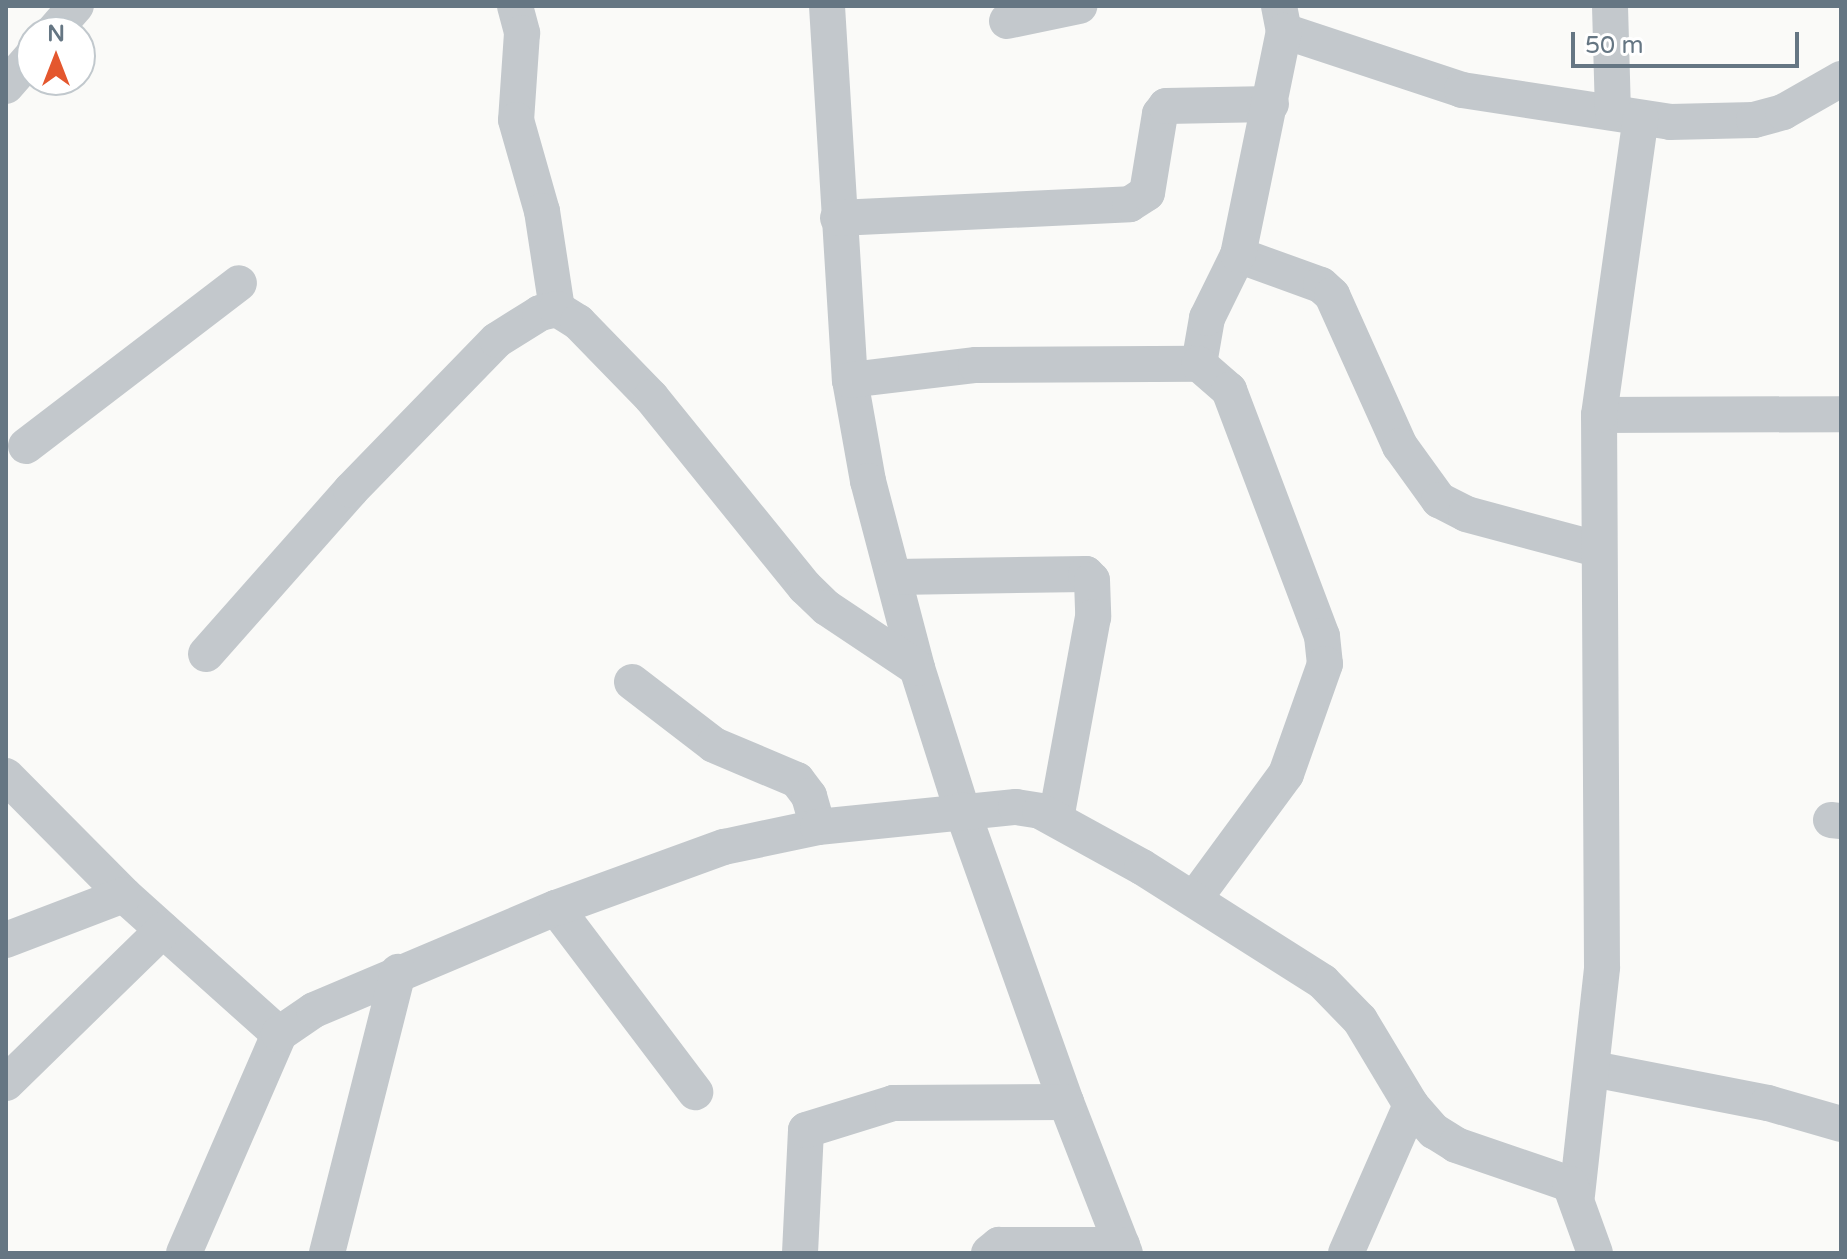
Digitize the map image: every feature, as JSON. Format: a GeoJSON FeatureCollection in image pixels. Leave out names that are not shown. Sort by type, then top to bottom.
{"type":"FeatureCollection","features":[{"type":"Feature","properties":{"kind":"street"},"geometry":{"type":"LineString","coordinates":[[515,6],[522,33],[516,120],[542,211],[557,309]]}},
{"type":"Feature","properties":{"kind":"street"},"geometry":{"type":"LineString","coordinates":[[827,6],[850,380],[868,481],[917,668],[962,810],[1066,1102],[1124,1249],[999,1245],[989,1253]]}},
{"type":"Feature","properties":{"kind":"street"},"geometry":{"type":"LineString","coordinates":[[1007,21],[1079,6]]}},
{"type":"Feature","properties":{"kind":"street"},"geometry":{"type":"LineString","coordinates":[[1595,1253],[1577,1195],[1602,967],[1597,549],[1599,415],[1627,115],[1610,6]]}},
{"type":"Feature","properties":{"kind":"street"},"geometry":{"type":"LineString","coordinates":[[1199,364],[1207,318],[1238,255],[1271,104],[1281,18],[1462,90],[1706,124],[1754,120],[1783,112],[1841,79]]}},
{"type":"Feature","properties":{"kind":"street"},"geometry":{"type":"LineString","coordinates":[[838,218],[1130,204],[1147,193],[1160,114],[1166,106],[1271,104]]}},
{"type":"Feature","properties":{"kind":"street"},"geometry":{"type":"LineString","coordinates":[[1238,255],[1321,285],[1332,295],[1400,446],[1439,500],[1466,514],[1597,549]]}},
{"type":"Feature","properties":{"kind":"street"},"geometry":{"type":"LineString","coordinates":[[13,443],[239,283]]}},
{"type":"Feature","properties":{"kind":"street"},"geometry":{"type":"LineString","coordinates":[[206,654],[351,490],[497,340],[540,313],[557,309],[578,322],[651,397],[805,587],[827,608],[917,668]]}},
{"type":"Feature","properties":{"kind":"street"},"geometry":{"type":"LineString","coordinates":[[850,380],[976,365],[1199,364],[1215,374],[1240,409],[1322,636],[1325,664],[1286,774],[1195,898]]}},
{"type":"Feature","properties":{"kind":"street"},"geometry":{"type":"LineString","coordinates":[[1599,415],[1841,414]]}},
{"type":"Feature","properties":{"kind":"street"},"geometry":{"type":"LineString","coordinates":[[895,577],[1086,574],[1092,580],[1093,617],[1056,819]]}},
{"type":"Feature","properties":{"kind":"street"},"geometry":{"type":"LineString","coordinates":[[632,682],[714,745],[797,780],[809,796],[818,827]]}},
{"type":"Feature","properties":{"kind":"street"},"geometry":{"type":"LineString","coordinates":[[6,776],[124,895],[279,1034]]}},
{"type":"Feature","properties":{"kind":"street"},"geometry":{"type":"LineString","coordinates":[[184,1253],[279,1034],[314,1010],[556,908],[724,847],[818,827],[962,810],[1016,807],[1056,819],[1195,898],[1323,982],[1360,1020],[1411,1105],[1444,1139],[1558,1177],[1577,1195]]}},
{"type":"Feature","properties":{"kind":"street"},"geometry":{"type":"LineString","coordinates":[[6,940],[124,895]]}},
{"type":"Feature","properties":{"kind":"street"},"geometry":{"type":"LineString","coordinates":[[556,908],[695,1092]]}},
{"type":"Feature","properties":{"kind":"street"},"geometry":{"type":"LineString","coordinates":[[6,1083],[163,930]]}},
{"type":"Feature","properties":{"kind":"street"},"geometry":{"type":"LineString","coordinates":[[327,1253],[398,972]]}},
{"type":"Feature","properties":{"kind":"street"},"geometry":{"type":"LineString","coordinates":[[1593,1069],[1768,1103],[1841,1124]]}},
{"type":"Feature","properties":{"kind":"street"},"geometry":{"type":"LineString","coordinates":[[800,1253],[806,1130],[893,1103],[1066,1102]]}},
{"type":"Feature","properties":{"kind":"street"},"geometry":{"type":"LineString","coordinates":[[1346,1253],[1411,1105]]}}]}
